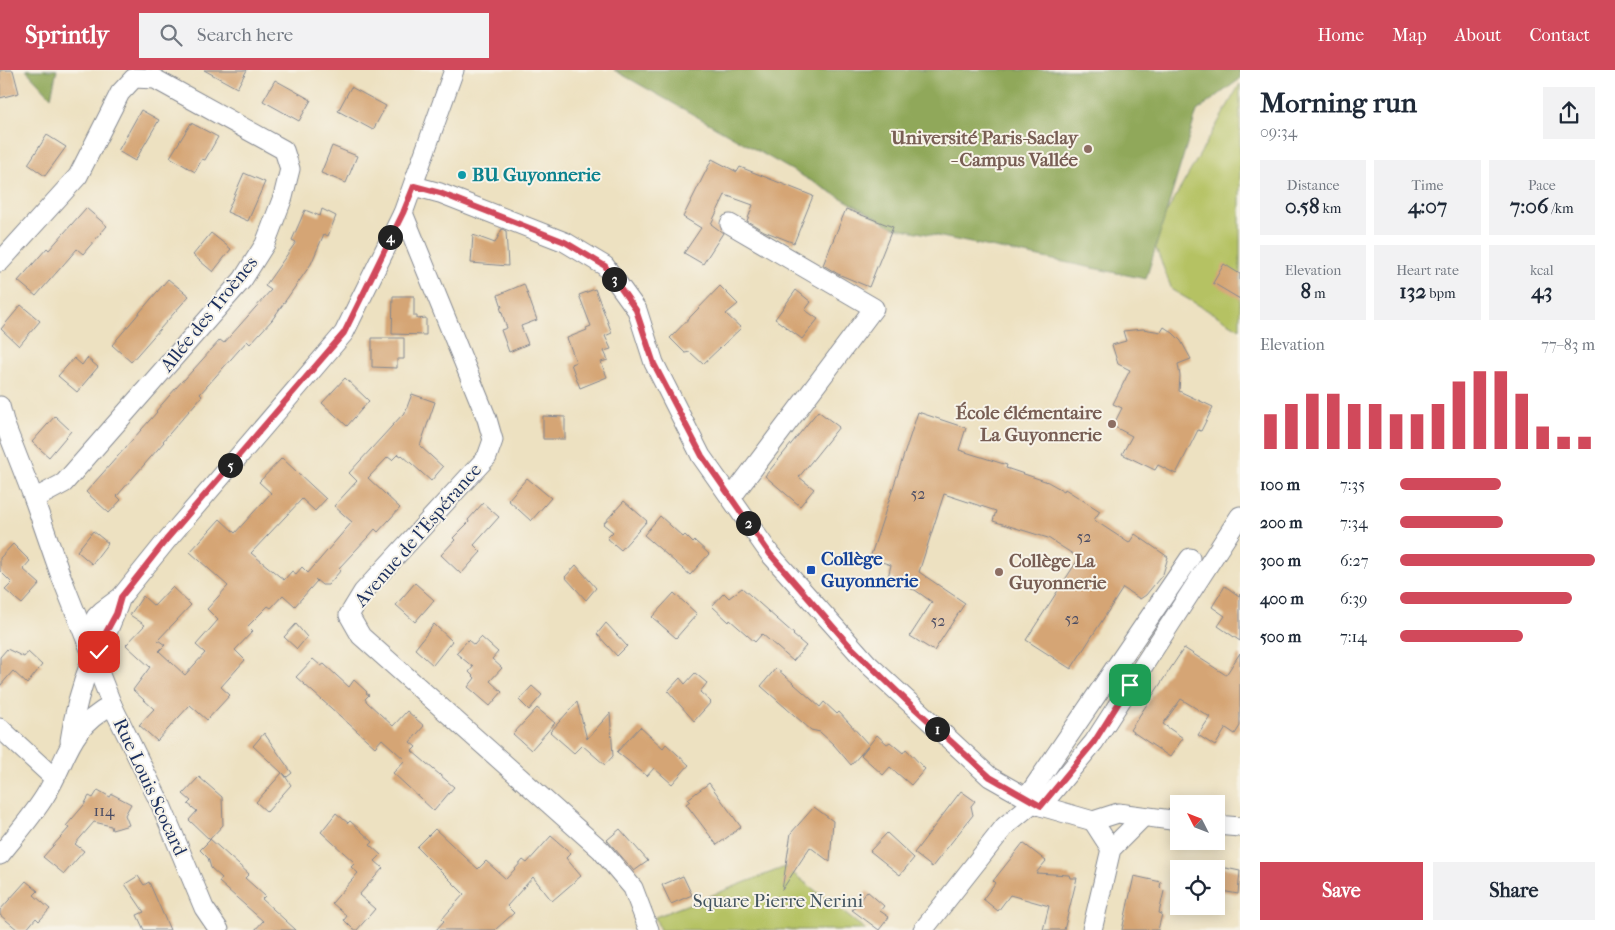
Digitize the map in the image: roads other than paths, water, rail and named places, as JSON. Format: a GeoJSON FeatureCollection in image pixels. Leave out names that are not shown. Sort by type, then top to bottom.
{"type":"FeatureCollection","features":[{"type":"Feature","properties":{"kind":"street"},"geometry":{"type":"LineString","coordinates":[[69,745],[73,719],[93,655],[92,625],[102,610],[121,597],[166,540],[344,333],[403,213],[454,70]]}},
{"type":"Feature","properties":{"kind":"street","name":"Allée des Troènes"},"geometry":{"type":"LineString","coordinates":[[0,262],[78,176],[120,93],[134,78],[156,80],[284,150],[290,169],[283,197],[265,244],[243,279],[64,483],[34,499]]}},
{"type":"Feature","properties":{"kind":"street"},"geometry":{"type":"LineString","coordinates":[[414,186],[440,193],[565,242],[605,266],[636,310],[654,364],[702,456],[770,554],[868,664],[990,777],[1034,802],[1093,821],[1118,813],[1142,818],[1170,820]]}},
{"type":"Feature","properties":{"kind":"street","name":"Avenue de l'Espérance"},"geometry":{"type":"LineString","coordinates":[[403,213],[487,419],[493,440],[487,457],[363,592],[349,615],[361,636],[601,850],[633,888],[649,930]]}},
{"type":"Feature","properties":{"kind":"street"},"geometry":{"type":"LineString","coordinates":[[730,224],[874,308],[731,498]]}},
{"type":"Feature","properties":{"kind":"street","name":"Rue Louis Scocard"},"geometry":{"type":"LineString","coordinates":[[0,406],[59,571],[112,705],[161,805],[204,908],[219,930]]}},
{"type":"Feature","properties":{"kind":"street"},"geometry":{"type":"LineString","coordinates":[[923,930],[1005,826],[1034,802],[1094,742],[1240,516]]}},
{"type":"Feature","properties":{"kind":"street"},"geometry":{"type":"LineString","coordinates":[[1034,802],[1190,558]]}},
{"type":"Feature","properties":{"kind":"street"},"geometry":{"type":"LineString","coordinates":[[93,655],[99,652],[104,636],[116,614],[121,597]]}},
{"type":"Feature","properties":{"kind":"street"},"geometry":{"type":"LineString","coordinates":[[74,607],[93,611],[102,610]]}},
{"type":"Feature","properties":{"kind":"street"},"geometry":{"type":"LineString","coordinates":[[0,855],[6,835],[45,796],[69,745],[82,727],[95,715],[112,705]]}},
{"type":"Feature","properties":{"kind":"street"},"geometry":{"type":"LineString","coordinates":[[0,728],[54,778]]}},
{"type":"Feature","properties":{"kind":"street"},"geometry":{"type":"LineString","coordinates":[[1092,930],[1112,849],[1142,818]]}},
{"type":"Feature","properties":{"kind":"street"},"geometry":{"type":"LineString","coordinates":[[1093,821],[1112,849]]}},
{"type":"Feature","properties":{"kind":"street"},"geometry":{"type":"LineString","coordinates":[[1225,826],[1240,827]]}},
{"type":"Feature","properties":{"kind":"place","name":"Université Paris-Saclay - Campus Vallée"},"geometry":{"type":"Point","coordinates":[1088,149]}},
{"type":"Feature","properties":{"kind":"place","name":"BU Guyonnerie"},"geometry":{"type":"Point","coordinates":[462,175]}},
{"type":"Feature","properties":{"kind":"place","name":"École élémentaire La Guyonnerie"},"geometry":{"type":"Point","coordinates":[1112,424]}},
{"type":"Feature","properties":{"kind":"place","name":"Collège Guyonnerie"},"geometry":{"type":"Point","coordinates":[811,570]}},
{"type":"Feature","properties":{"kind":"place","name":"Collège La Guyonnerie"},"geometry":{"type":"Point","coordinates":[999,572]}},
{"type":"Feature","properties":{"kind":"park label","name":"Square Pierre Nerini"},"geometry":{"type":"Point","coordinates":[778,901]}}]}
